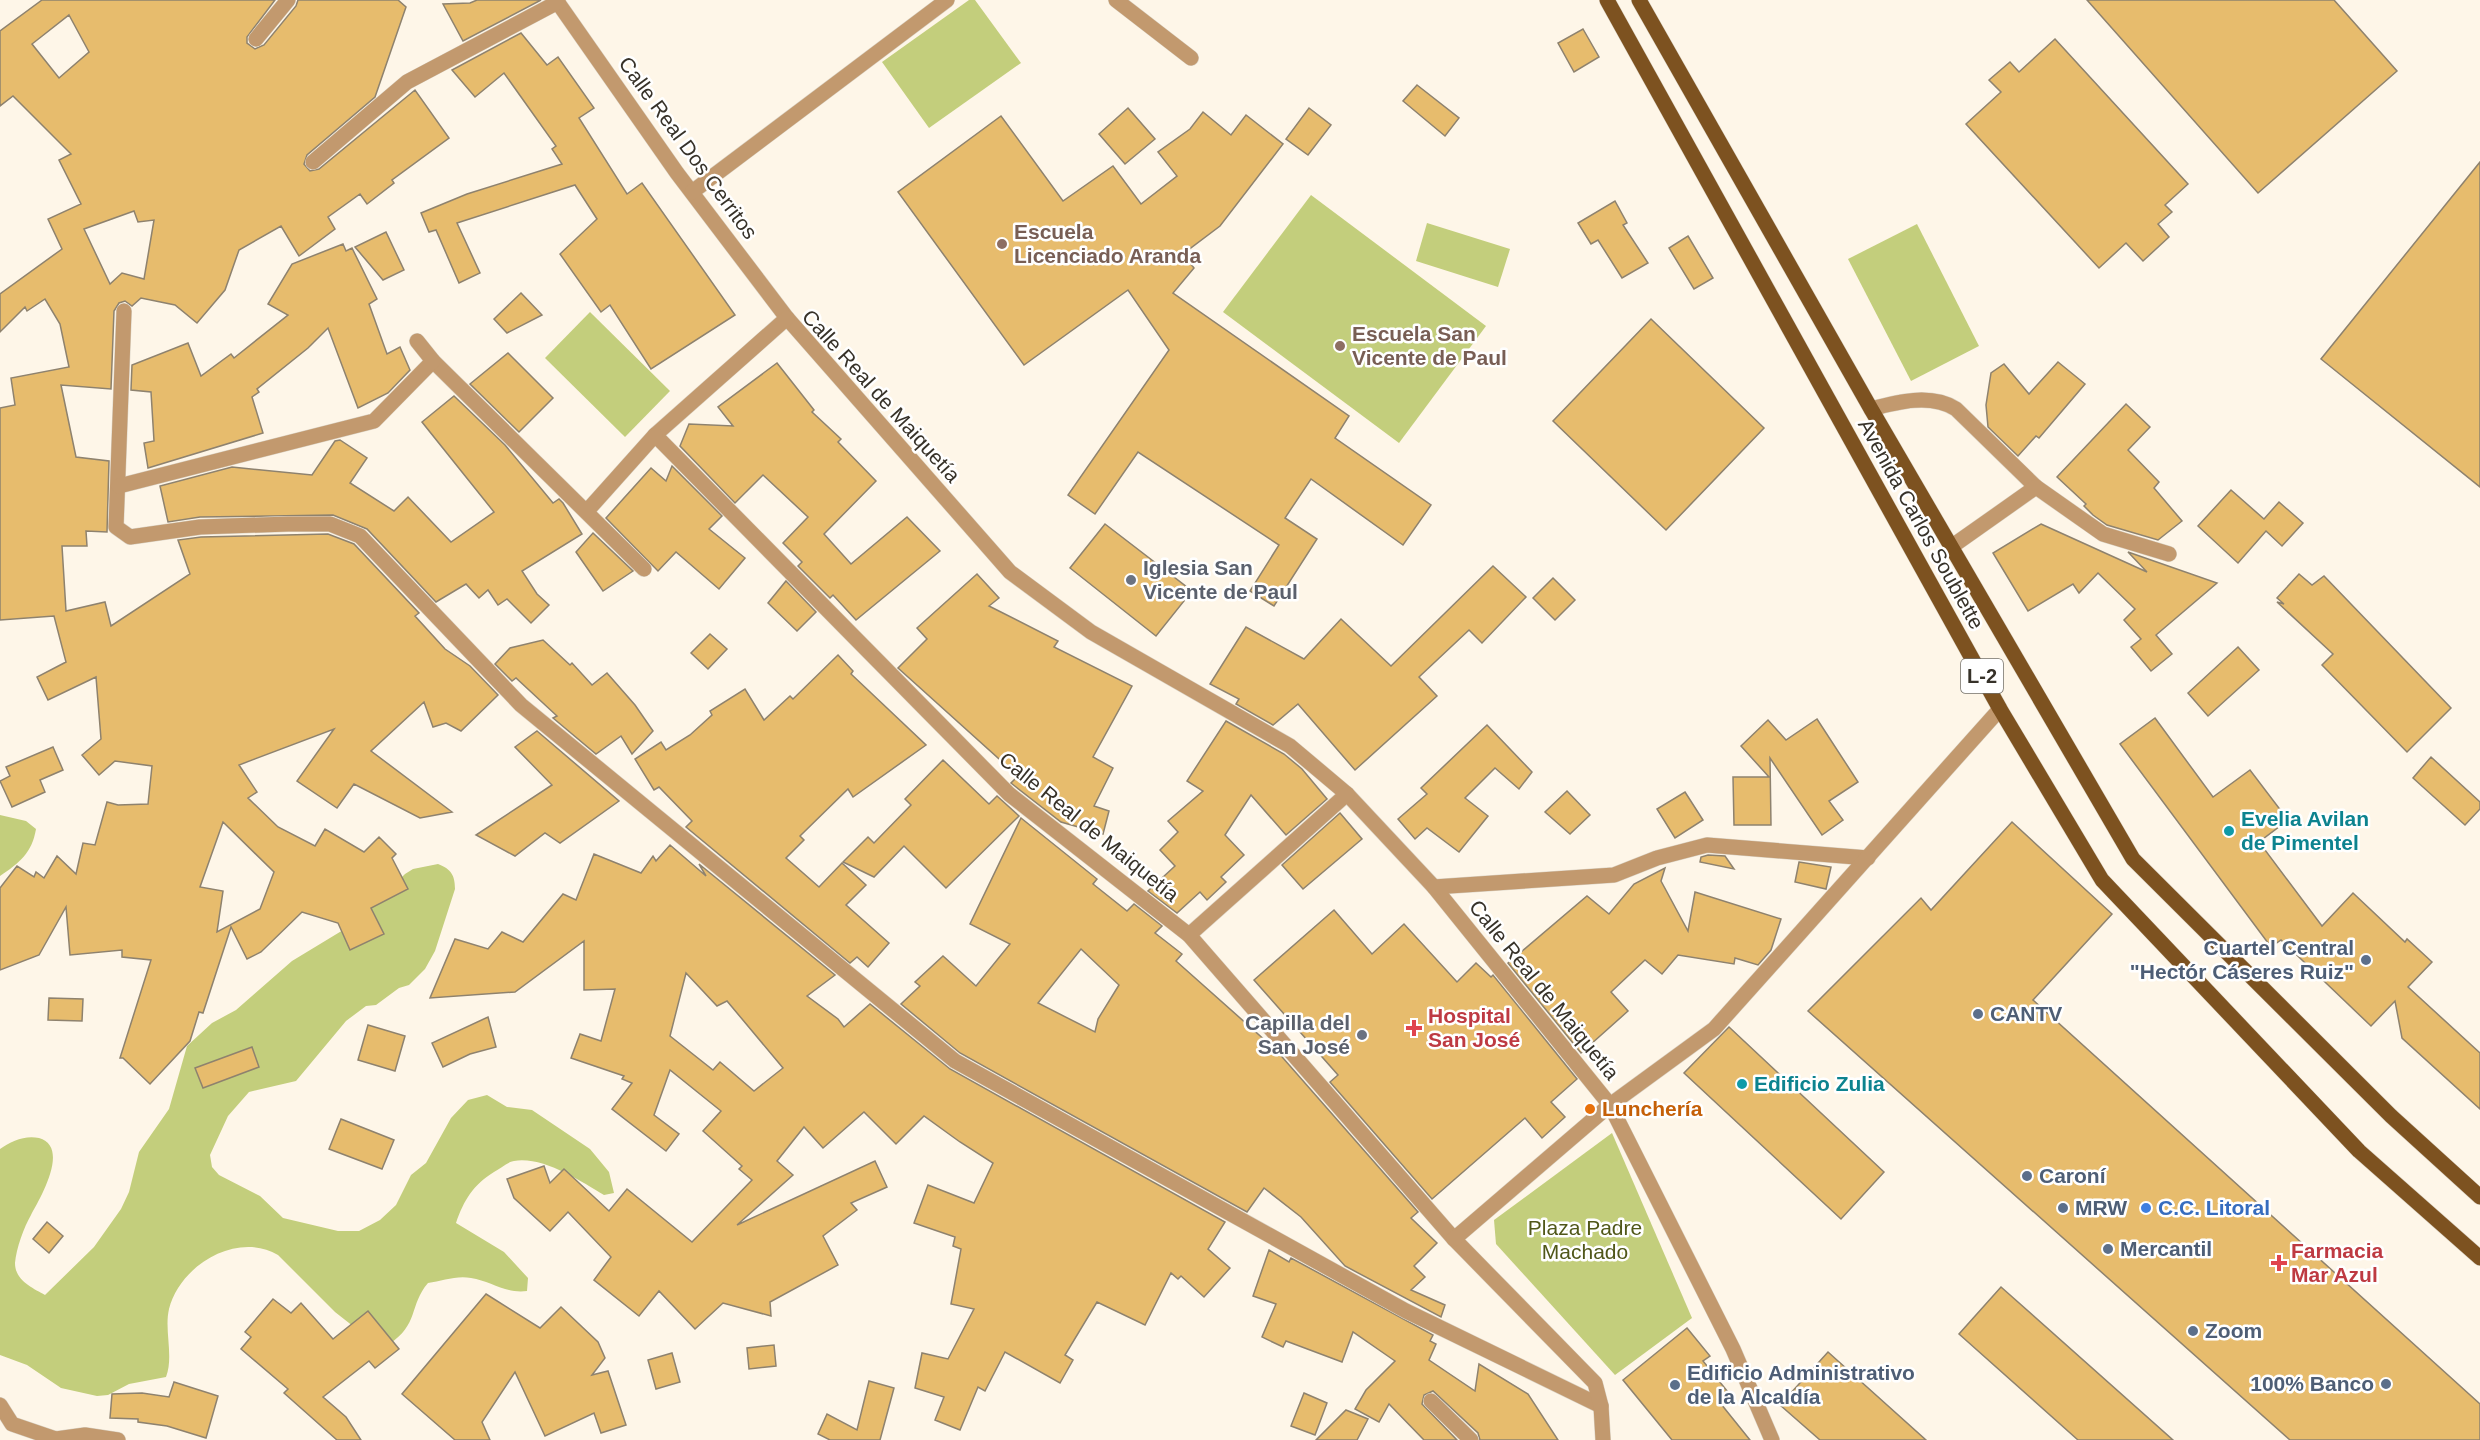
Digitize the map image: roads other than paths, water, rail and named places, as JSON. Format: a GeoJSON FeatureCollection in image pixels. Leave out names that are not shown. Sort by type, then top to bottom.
{"type":"FeatureCollection","features":[{"type":"Feature","properties":{"kind":"main road","name":"Avenida Carlos Soublette"},"geometry":{"type":"LineString","coordinates":[[1607,0],[2000,709],[2102,880],[2359,1151],[2480,1258]]}},
{"type":"Feature","properties":{"kind":"main road","name":"Avenida Carlos Soublette"},"geometry":{"type":"LineString","coordinates":[[1639,0],[1871,409],[2133,859],[2391,1116],[2480,1197]]}},
{"type":"Feature","properties":{"kind":"street"},"geometry":{"type":"LineString","coordinates":[[256,39],[288,0]]}},
{"type":"Feature","properties":{"kind":"street"},"geometry":{"type":"LineString","coordinates":[[692,192],[947,0]]}},
{"type":"Feature","properties":{"kind":"street"},"geometry":{"type":"LineString","coordinates":[[1116,0],[1191,58]]}},
{"type":"Feature","properties":{"kind":"street"},"geometry":{"type":"LineString","coordinates":[[313,162],[407,82],[557,1]]}},
{"type":"Feature","properties":{"kind":"street","name":"Calle Real Dos Cerritos"},"geometry":{"type":"LineString","coordinates":[[557,1],[692,192],[787,318]]}},
{"type":"Feature","properties":{"kind":"street"},"geometry":{"type":"LineString","coordinates":[[124,311],[116,527],[130,537],[200,526],[330,524],[360,536],[521,705],[955,1061],[1406,1311],[1601,1406]]}},
{"type":"Feature","properties":{"kind":"street","name":"Calle Real de Maiquetía"},"geometry":{"type":"LineString","coordinates":[[1602,1440],[1601,1406],[1595,1383],[1454,1239],[1189,936],[1010,794],[655,435],[787,318],[1010,572],[1091,632],[1290,746],[1347,794],[1434,887],[1610,1105],[1733,1349],[1772,1440]]}},
{"type":"Feature","properties":{"kind":"street"},"geometry":{"type":"LineString","coordinates":[[417,341],[433,361],[644,569]]}},
{"type":"Feature","properties":{"kind":"street"},"geometry":{"type":"LineString","coordinates":[[119,486],[374,421],[433,361]]}},
{"type":"Feature","properties":{"kind":"street"},"geometry":{"type":"LineString","coordinates":[[1871,409],[1902,401],[1945,402],[2036,487],[2103,534],[2169,554]]}},
{"type":"Feature","properties":{"kind":"street"},"geometry":{"type":"LineString","coordinates":[[587,511],[655,435]]}},
{"type":"Feature","properties":{"kind":"street"},"geometry":{"type":"LineString","coordinates":[[1951,547],[2036,487]]}},
{"type":"Feature","properties":{"kind":"street"},"geometry":{"type":"LineString","coordinates":[[1454,1239],[1610,1105],[1714,1029],[2000,709]]}},
{"type":"Feature","properties":{"kind":"street"},"geometry":{"type":"LineString","coordinates":[[1189,936],[1347,794]]}},
{"type":"Feature","properties":{"kind":"street"},"geometry":{"type":"LineString","coordinates":[[1434,887],[1614,875],[1657,858],[1707,844],[1868,858]]}},
{"type":"Feature","properties":{"kind":"street"},"geometry":{"type":"LineString","coordinates":[[1431,1401],[1471,1440]]}},
{"type":"Feature","properties":{"kind":"street"},"geometry":{"type":"LineString","coordinates":[[0,1405],[12,1424],[56,1439],[85,1435],[118,1440]]}},
{"type":"Feature","properties":{"kind":"place","name":"Escuela Licenciado Aranda"},"geometry":{"type":"Point","coordinates":[1002,244]}},
{"type":"Feature","properties":{"kind":"place","name":"Escuela San Vicente de Paul"},"geometry":{"type":"Point","coordinates":[1340,346]}},
{"type":"Feature","properties":{"kind":"place","name":"Iglesia San Vicente de Paul"},"geometry":{"type":"Point","coordinates":[1131,580]}},
{"type":"Feature","properties":{"kind":"place","name":"Evelia Avilan de Pimentel"},"geometry":{"type":"Point","coordinates":[2229,831]}},
{"type":"Feature","properties":{"kind":"place","name":"Cuartel Central \"Hectór Cáseres Ruiz\""},"geometry":{"type":"Point","coordinates":[2366,960]}},
{"type":"Feature","properties":{"kind":"place","name":"CANTV"},"geometry":{"type":"Point","coordinates":[1978,1014]}},
{"type":"Feature","properties":{"kind":"place","name":"Hospital San José"},"geometry":{"type":"Point","coordinates":[1414,1028]}},
{"type":"Feature","properties":{"kind":"place","name":"Capilla del San José"},"geometry":{"type":"Point","coordinates":[1362,1035]}},
{"type":"Feature","properties":{"kind":"place","name":"Edificio Zulia"},"geometry":{"type":"Point","coordinates":[1742,1084]}},
{"type":"Feature","properties":{"kind":"place","name":"Lunchería"},"geometry":{"type":"Point","coordinates":[1590,1109]}},
{"type":"Feature","properties":{"kind":"place","name":"Caroní"},"geometry":{"type":"Point","coordinates":[2027,1176]}},
{"type":"Feature","properties":{"kind":"place","name":"MRW"},"geometry":{"type":"Point","coordinates":[2063,1208]}},
{"type":"Feature","properties":{"kind":"place","name":"C.C. Litoral"},"geometry":{"type":"Point","coordinates":[2146,1208]}},
{"type":"Feature","properties":{"kind":"place","name":"Mercantil"},"geometry":{"type":"Point","coordinates":[2108,1249]}},
{"type":"Feature","properties":{"kind":"place","name":"Farmacia Mar Azul"},"geometry":{"type":"Point","coordinates":[2279,1263]}},
{"type":"Feature","properties":{"kind":"place","name":"Zoom"},"geometry":{"type":"Point","coordinates":[2193,1331]}},
{"type":"Feature","properties":{"kind":"place","name":"100% Banco"},"geometry":{"type":"Point","coordinates":[2386,1384]}},
{"type":"Feature","properties":{"kind":"place","name":"Edificio Administrativo de la Alcaldía"},"geometry":{"type":"Point","coordinates":[1675,1385]}},
{"type":"Feature","properties":{"kind":"park label","name":"Plaza Padre Machado"},"geometry":{"type":"Point","coordinates":[1585,1240]}}]}
